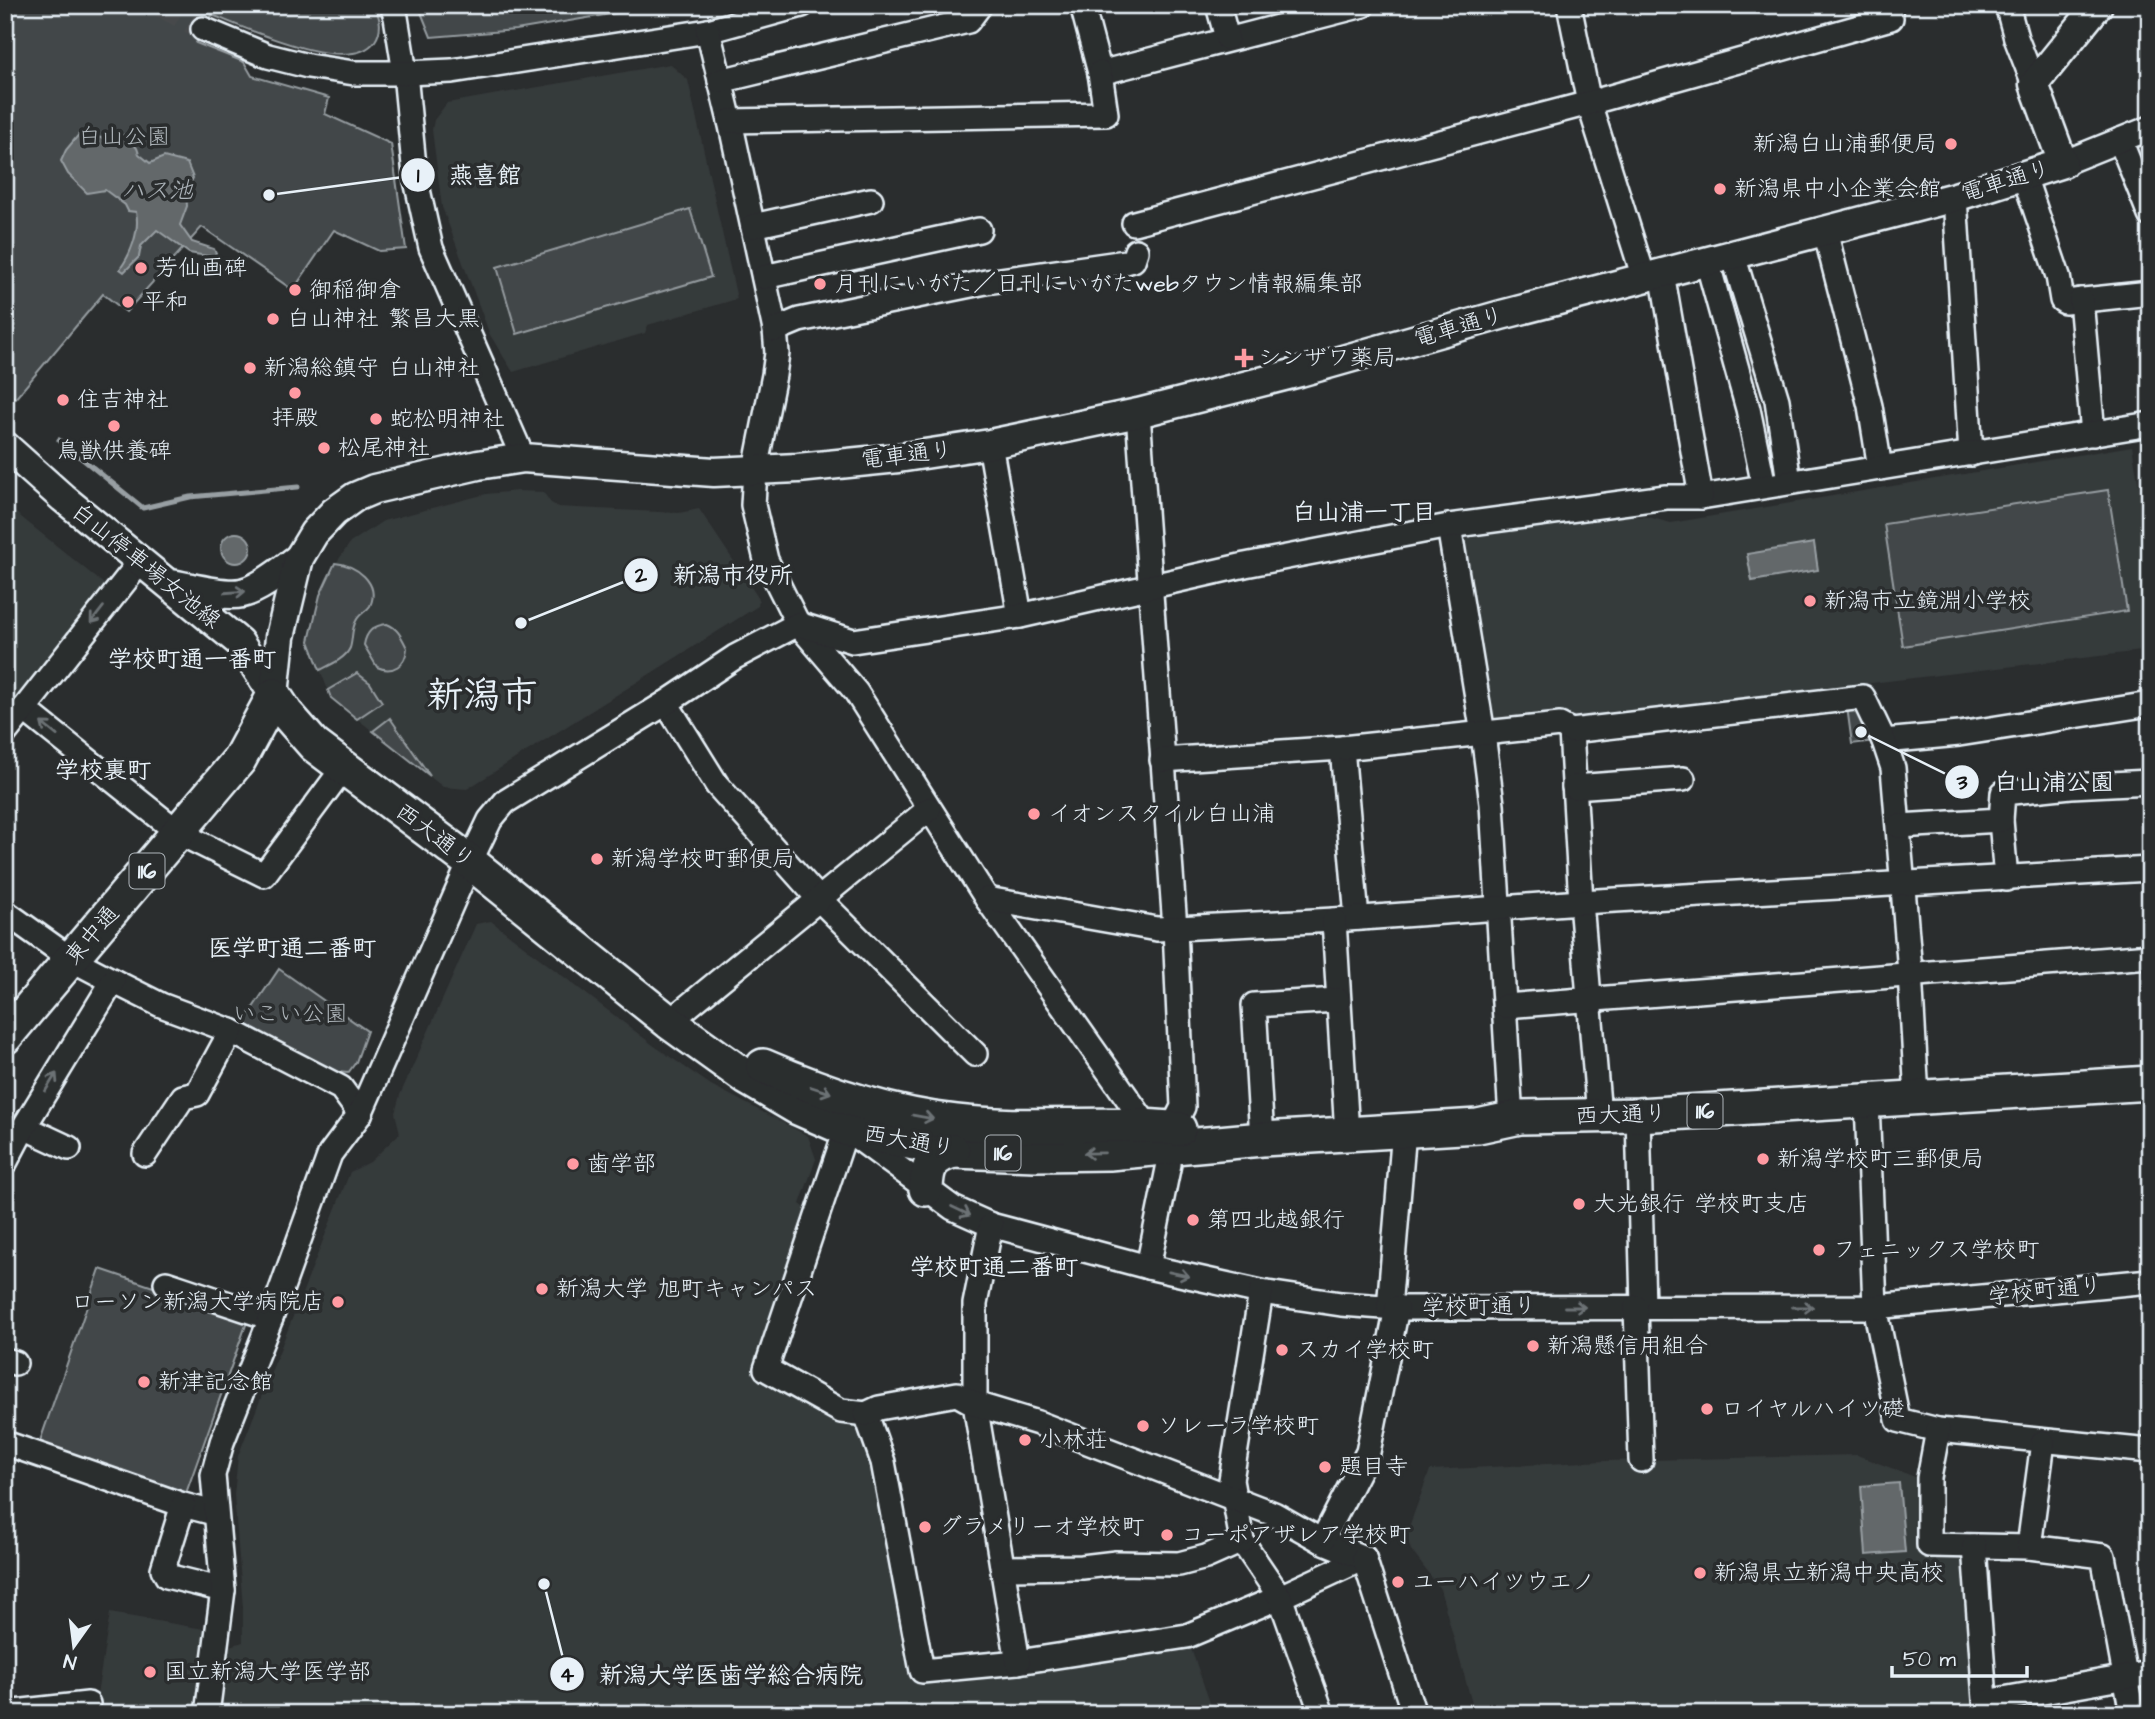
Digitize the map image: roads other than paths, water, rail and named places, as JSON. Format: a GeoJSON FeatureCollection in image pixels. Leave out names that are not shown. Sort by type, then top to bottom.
{"type":"FeatureCollection","features":[{"type":"Feature","properties":{"kind":"highway","name":"西大通り"},"geometry":{"type":"LineString","coordinates":[[274,695],[314,745],[470,862],[670,1022],[747,1078],[798,1108],[851,1116],[1262,1139],[1478,1126],[1520,1117],[1638,1115],[2150,1083]]}},
{"type":"Feature","properties":{"kind":"highway","name":"東中通"},"geometry":{"type":"LineString","coordinates":[[5,1037],[239,760],[274,695]]}},
{"type":"Feature","properties":{"kind":"highway","name":"西大通り"},"geometry":{"type":"LineString","coordinates":[[851,1116],[953,1151],[1085,1153],[1160,1134]]}},
{"type":"Feature","properties":{"kind":"highway"},"geometry":{"type":"LineString","coordinates":[[926,1189],[930,1165],[938,1155],[953,1151]]}},
{"type":"Feature","properties":{"kind":"main road"},"geometry":{"type":"LineString","coordinates":[[2063,163],[2034,84],[2098,5]]}},
{"type":"Feature","properties":{"kind":"main road","name":"電車通り"},"geometry":{"type":"LineString","coordinates":[[299,558],[324,522],[355,497],[411,480],[523,458],[714,472],[885,459],[990,444],[1138,413],[1300,372],[1653,275],[1955,197],[2063,163]]}},
{"type":"Feature","properties":{"kind":"main road","name":"白山停車場女池線"},"geometry":{"type":"LineString","coordinates":[[5,446],[140,562],[239,642],[274,695]]}},
{"type":"Feature","properties":{"kind":"main road"},"geometry":{"type":"LineString","coordinates":[[168,583],[218,593],[243,593],[299,558]]}},
{"type":"Feature","properties":{"kind":"main road"},"geometry":{"type":"LineString","coordinates":[[274,695],[280,637],[299,558]]}},
{"type":"Feature","properties":{"kind":"street"},"geometry":{"type":"LineString","coordinates":[[392,5],[405,73],[415,176],[431,248],[523,458]]}},
{"type":"Feature","properties":{"kind":"street"},"geometry":{"type":"LineString","coordinates":[[203,29],[268,56],[307,66],[354,72],[405,73],[452,71],[708,30],[802,5]]}},
{"type":"Feature","properties":{"kind":"street"},"geometry":{"type":"LineString","coordinates":[[720,81],[968,21],[980,5]]}},
{"type":"Feature","properties":{"kind":"street"},"geometry":{"type":"LineString","coordinates":[[730,121],[1106,114],[1100,73],[1082,5]]}},
{"type":"Feature","properties":{"kind":"street"},"geometry":{"type":"LineString","coordinates":[[1218,5],[1227,38]]}},
{"type":"Feature","properties":{"kind":"street"},"geometry":{"type":"LineString","coordinates":[[1100,73],[1363,5]]}},
{"type":"Feature","properties":{"kind":"street"},"geometry":{"type":"LineString","coordinates":[[1569,5],[1590,103],[1653,275],[1701,497]]}},
{"type":"Feature","properties":{"kind":"street"},"geometry":{"type":"LineString","coordinates":[[1134,223],[1590,103],[1891,18],[1888,5]]}},
{"type":"Feature","properties":{"kind":"street"},"geometry":{"type":"LineString","coordinates":[[2007,5],[2016,38],[2034,84]]}},
{"type":"Feature","properties":{"kind":"street"},"geometry":{"type":"LineString","coordinates":[[708,30],[775,330],[777,352],[755,470],[753,505],[766,559],[798,624],[856,692],[987,899],[1160,1134],[1169,1164],[1148,1267]]}},
{"type":"Feature","properties":{"kind":"street","name":"電車通り"},"geometry":{"type":"LineString","coordinates":[[2063,163],[2150,128]]}},
{"type":"Feature","properties":{"kind":"street"},"geometry":{"type":"LineString","coordinates":[[2120,140],[2150,215]]}},
{"type":"Feature","properties":{"kind":"street"},"geometry":{"type":"LineString","coordinates":[[2024,176],[2058,276],[2062,300],[2066,302],[2150,293]]}},
{"type":"Feature","properties":{"kind":"street"},"geometry":{"type":"LineString","coordinates":[[1955,197],[1971,454]]}},
{"type":"Feature","properties":{"kind":"street"},"geometry":{"type":"LineString","coordinates":[[752,226],[871,201]]}},
{"type":"Feature","properties":{"kind":"street"},"geometry":{"type":"LineString","coordinates":[[764,277],[979,230]]}},
{"type":"Feature","properties":{"kind":"street"},"geometry":{"type":"LineString","coordinates":[[1825,231],[1870,406],[1880,468]]}},
{"type":"Feature","properties":{"kind":"street"},"geometry":{"type":"LineString","coordinates":[[775,330],[799,320],[959,287],[1126,262],[1133,260],[1136,251]]}},
{"type":"Feature","properties":{"kind":"street"},"geometry":{"type":"LineString","coordinates":[[1720,258],[1777,400],[1789,482]]}},
{"type":"Feature","properties":{"kind":"street"},"geometry":{"type":"LineString","coordinates":[[1720,258],[1764,486]]}},
{"type":"Feature","properties":{"kind":"street"},"geometry":{"type":"LineString","coordinates":[[2081,300],[2093,434]]}},
{"type":"Feature","properties":{"kind":"street"},"geometry":{"type":"LineString","coordinates":[[1138,413],[1175,928],[1183,1107],[1160,1134]]}},
{"type":"Feature","properties":{"kind":"street"},"geometry":{"type":"LineString","coordinates":[[207,1714],[223,1590],[213,1475],[222,1442],[271,1318],[330,1154],[360,1114],[470,862],[490,821],[505,802],[735,657],[798,624],[853,642],[1020,616],[1245,565],[1448,526],[1665,497],[1701,497],[2150,424]]}},
{"type":"Feature","properties":{"kind":"street"},"geometry":{"type":"LineString","coordinates":[[990,444],[1020,616]]}},
{"type":"Feature","properties":{"kind":"street"},"geometry":{"type":"LineString","coordinates":[[1448,526],[1492,804],[1511,1119]]}},
{"type":"Feature","properties":{"kind":"street"},"geometry":{"type":"LineString","coordinates":[[5,733],[140,562]]}},
{"type":"Feature","properties":{"kind":"street"},"geometry":{"type":"LineString","coordinates":[[1162,760],[1342,748],[1560,726],[1571,731],[1863,697],[1884,741],[1893,768],[1904,884],[1917,1098]]}},
{"type":"Feature","properties":{"kind":"street"},"geometry":{"type":"LineString","coordinates":[[666,702],[717,785],[819,899],[975,1054]]}},
{"type":"Feature","properties":{"kind":"street"},"geometry":{"type":"LineString","coordinates":[[1884,741],[1959,734],[2150,704]]}},
{"type":"Feature","properties":{"kind":"street"},"geometry":{"type":"LineString","coordinates":[[24,709],[179,833],[264,875],[344,767]]}},
{"type":"Feature","properties":{"kind":"street"},"geometry":{"type":"LineString","coordinates":[[1571,731],[1581,902],[1600,1116]]}},
{"type":"Feature","properties":{"kind":"street"},"geometry":{"type":"LineString","coordinates":[[1342,748],[1357,918]]}},
{"type":"Feature","properties":{"kind":"street"},"geometry":{"type":"LineString","coordinates":[[1574,787],[1683,779]]}},
{"type":"Feature","properties":{"kind":"street"},"geometry":{"type":"LineString","coordinates":[[2006,879],[2001,820],[2003,793],[2150,782]]}},
{"type":"Feature","properties":{"kind":"street"},"geometry":{"type":"LineString","coordinates":[[670,1022],[929,808]]}},
{"type":"Feature","properties":{"kind":"street"},"geometry":{"type":"LineString","coordinates":[[1899,826],[2001,820]]}},
{"type":"Feature","properties":{"kind":"street"},"geometry":{"type":"LineString","coordinates":[[987,899],[1157,929],[2150,869]]}},
{"type":"Feature","properties":{"kind":"street"},"geometry":{"type":"LineString","coordinates":[[5,912],[71,959],[113,981],[160,1005],[230,1031],[341,1088],[360,1114]]}},
{"type":"Feature","properties":{"kind":"street"},"geometry":{"type":"LineString","coordinates":[[1334,920],[1347,1134]]}},
{"type":"Feature","properties":{"kind":"street"},"geometry":{"type":"LineString","coordinates":[[1505,1006],[1910,972],[2150,956]]}},
{"type":"Feature","properties":{"kind":"street"},"geometry":{"type":"LineString","coordinates":[[5,1163],[113,981]]}},
{"type":"Feature","properties":{"kind":"street"},"geometry":{"type":"LineString","coordinates":[[1262,1139],[1254,1005],[1338,1000]]}},
{"type":"Feature","properties":{"kind":"street"},"geometry":{"type":"LineString","coordinates":[[145,1154],[183,1097],[197,1094],[230,1031]]}},
{"type":"Feature","properties":{"kind":"street"},"geometry":{"type":"LineString","coordinates":[[1867,1101],[1875,1307],[1898,1420],[1938,1430],[2150,1451]]}},
{"type":"Feature","properties":{"kind":"street"},"geometry":{"type":"LineString","coordinates":[[1638,1115],[1641,1460]]}},
{"type":"Feature","properties":{"kind":"street"},"geometry":{"type":"LineString","coordinates":[[851,1116],[766,1369],[841,1411],[866,1414],[879,1408],[957,1394],[975,1404],[1038,1423],[1275,1514],[1322,1541],[1364,1558]]}},
{"type":"Feature","properties":{"kind":"street","name":"学校町通り"},"geometry":{"type":"LineString","coordinates":[[851,1116],[926,1189],[953,1208],[991,1225],[1148,1267],[1261,1292],[1341,1304],[1393,1308],[1875,1307],[2150,1281]]}},
{"type":"Feature","properties":{"kind":"street"},"geometry":{"type":"LineString","coordinates":[[24,1127],[69,1148]]}},
{"type":"Feature","properties":{"kind":"street"},"geometry":{"type":"LineString","coordinates":[[1322,1541],[1368,1451],[1393,1308],[1404,1130]]}},
{"type":"Feature","properties":{"kind":"street"},"geometry":{"type":"LineString","coordinates":[[991,1225],[975,1304],[975,1404],[1018,1662]]}},
{"type":"Feature","properties":{"kind":"street"},"geometry":{"type":"LineString","coordinates":[[166,1283],[271,1318]]}},
{"type":"Feature","properties":{"kind":"street"},"geometry":{"type":"LineString","coordinates":[[1261,1292],[1231,1480],[1233,1498],[1242,1541],[1280,1597],[1322,1714]]}},
{"type":"Feature","properties":{"kind":"street"},"geometry":{"type":"LineString","coordinates":[[866,1414],[883,1462],[922,1671],[1018,1662],[1187,1636],[1364,1558]]}},
{"type":"Feature","properties":{"kind":"street"},"geometry":{"type":"LineString","coordinates":[[1938,1430],[1929,1478],[1928,1545],[2029,1547],[2103,1556],[2132,1714]]}},
{"type":"Feature","properties":{"kind":"street"},"geometry":{"type":"LineString","coordinates":[[2029,1547],[2043,1442]]}},
{"type":"Feature","properties":{"kind":"street"},"geometry":{"type":"LineString","coordinates":[[5,1443],[183,1505],[215,1513]]}},
{"type":"Feature","properties":{"kind":"street"},"geometry":{"type":"LineString","coordinates":[[183,1505],[163,1569],[167,1576],[223,1590]]}},
{"type":"Feature","properties":{"kind":"street"},"geometry":{"type":"LineString","coordinates":[[1003,1568],[1082,1567],[1115,1563],[1179,1564],[1206,1557],[1242,1541]]}},
{"type":"Feature","properties":{"kind":"street"},"geometry":{"type":"LineString","coordinates":[[1974,1546],[1986,1708],[2150,1673]]}},
{"type":"Feature","properties":{"kind":"street"},"geometry":{"type":"LineString","coordinates":[[1364,1558],[1414,1714]]}},
{"type":"Feature","properties":{"kind":"street"},"geometry":{"type":"LineString","coordinates":[[5,1713],[88,1704]]}},
{"type":"Feature","properties":{"kind":"water","name":"ハス池"},"geometry":{"type":"Polygon","coordinates":[[[81,132],[101,138],[113,134],[124,135],[150,163],[164,157],[187,163],[193,178],[186,191],[187,206],[180,225],[192,242],[214,249],[216,254],[213,257],[189,253],[157,230],[141,246],[139,257],[124,272],[120,269],[134,242],[136,212],[128,211],[125,205],[105,190],[87,193],[68,174],[61,161],[66,150],[81,132]]]}},
{"type":"Feature","properties":{"kind":"water"},"geometry":{"type":"Polygon","coordinates":[[[236,533],[247,537],[251,548],[247,559],[236,563],[225,559],[221,548],[225,537],[236,533]]]}},
{"type":"Feature","properties":{"kind":"water"},"geometry":{"type":"Polygon","coordinates":[[[1814,543],[1818,570],[1752,581],[1747,554],[1814,543]]]}},
{"type":"Feature","properties":{"kind":"water"},"geometry":{"type":"Polygon","coordinates":[[[1899,1483],[1905,1552],[1866,1555],[1861,1486],[1899,1483]]]}},
{"type":"Feature","properties":{"kind":"waterway"},"geometry":{"type":"LineString","coordinates":[[59,440],[143,508],[190,497],[298,487]]}},
{"type":"Feature","properties":{"kind":"tunnel"},"geometry":{"type":"LineString","coordinates":[[160,5],[203,29]]}},
{"type":"Feature","properties":{"kind":"place","name":"新潟白山浦郵便局"},"geometry":{"type":"Point","coordinates":[1951,144]}},
{"type":"Feature","properties":{"kind":"place","name":"新潟県中小企業会館"},"geometry":{"type":"Point","coordinates":[1720,189]}},
{"type":"Feature","properties":{"kind":"place","name":"燕喜館"},"geometry":{"type":"Point","coordinates":[269,195]}},
{"type":"Feature","properties":{"kind":"place","name":"芳仙画碑"},"geometry":{"type":"Point","coordinates":[141,268]}},
{"type":"Feature","properties":{"kind":"place","name":"月刊にいがた／日刊にいがたwebタウン情報編集部"},"geometry":{"type":"Point","coordinates":[820,284]}},
{"type":"Feature","properties":{"kind":"place","name":"御稲御倉"},"geometry":{"type":"Point","coordinates":[295,290]}},
{"type":"Feature","properties":{"kind":"place","name":"平和"},"geometry":{"type":"Point","coordinates":[128,302]}},
{"type":"Feature","properties":{"kind":"place","name":"白山神社 繁昌大黒"},"geometry":{"type":"Point","coordinates":[273,319]}},
{"type":"Feature","properties":{"kind":"place","name":"シンザワ薬局"},"geometry":{"type":"Point","coordinates":[1244,358]}},
{"type":"Feature","properties":{"kind":"place","name":"新潟総鎮守 白山神社"},"geometry":{"type":"Point","coordinates":[250,368]}},
{"type":"Feature","properties":{"kind":"place","name":"拝殿"},"geometry":{"type":"Point","coordinates":[295,393]}},
{"type":"Feature","properties":{"kind":"place","name":"住吉神社"},"geometry":{"type":"Point","coordinates":[63,400]}},
{"type":"Feature","properties":{"kind":"place","name":"蛇松明神社"},"geometry":{"type":"Point","coordinates":[376,419]}},
{"type":"Feature","properties":{"kind":"place","name":"鳥獣供養碑"},"geometry":{"type":"Point","coordinates":[114,426]}},
{"type":"Feature","properties":{"kind":"place","name":"松尾神社"},"geometry":{"type":"Point","coordinates":[324,448]}},
{"type":"Feature","properties":{"kind":"place","name":"新潟市立鏡淵小学校"},"geometry":{"type":"Point","coordinates":[1810,601]}},
{"type":"Feature","properties":{"kind":"place","name":"新潟市役所"},"geometry":{"type":"Point","coordinates":[521,623]}},
{"type":"Feature","properties":{"kind":"place","name":"白山浦公園"},"geometry":{"type":"Point","coordinates":[1861,732]}},
{"type":"Feature","properties":{"kind":"place","name":"イオンスタイル白山浦"},"geometry":{"type":"Point","coordinates":[1034,814]}},
{"type":"Feature","properties":{"kind":"place","name":"新潟学校町郵便局"},"geometry":{"type":"Point","coordinates":[597,859]}},
{"type":"Feature","properties":{"kind":"place","name":"新潟学校町三郵便局"},"geometry":{"type":"Point","coordinates":[1763,1159]}},
{"type":"Feature","properties":{"kind":"place","name":"歯学部"},"geometry":{"type":"Point","coordinates":[573,1164]}},
{"type":"Feature","properties":{"kind":"place","name":"大光銀行 学校町支店"},"geometry":{"type":"Point","coordinates":[1579,1204]}},
{"type":"Feature","properties":{"kind":"place","name":"第四北越銀行"},"geometry":{"type":"Point","coordinates":[1193,1220]}},
{"type":"Feature","properties":{"kind":"place","name":"フェニックス学校町"},"geometry":{"type":"Point","coordinates":[1819,1250]}},
{"type":"Feature","properties":{"kind":"place","name":"新潟大学 旭町キャンパス"},"geometry":{"type":"Point","coordinates":[542,1289]}},
{"type":"Feature","properties":{"kind":"place","name":"ローソン新潟大学病院店"},"geometry":{"type":"Point","coordinates":[338,1302]}},
{"type":"Feature","properties":{"kind":"place","name":"新潟懸信用組合"},"geometry":{"type":"Point","coordinates":[1533,1346]}},
{"type":"Feature","properties":{"kind":"place","name":"スカイ学校町"},"geometry":{"type":"Point","coordinates":[1282,1350]}},
{"type":"Feature","properties":{"kind":"place","name":"新津記念館"},"geometry":{"type":"Point","coordinates":[144,1382]}},
{"type":"Feature","properties":{"kind":"place","name":"ロイヤルハイツ礎"},"geometry":{"type":"Point","coordinates":[1707,1409]}},
{"type":"Feature","properties":{"kind":"place","name":"ソレーラ学校町"},"geometry":{"type":"Point","coordinates":[1143,1426]}},
{"type":"Feature","properties":{"kind":"place","name":"小林荘"},"geometry":{"type":"Point","coordinates":[1025,1440]}},
{"type":"Feature","properties":{"kind":"place","name":"題目寺"},"geometry":{"type":"Point","coordinates":[1325,1467]}},
{"type":"Feature","properties":{"kind":"place","name":"グラメリーオ学校町"},"geometry":{"type":"Point","coordinates":[925,1527]}},
{"type":"Feature","properties":{"kind":"place","name":"コーポアザレア学校町"},"geometry":{"type":"Point","coordinates":[1167,1535]}},
{"type":"Feature","properties":{"kind":"place","name":"新潟県立新潟中央高校"},"geometry":{"type":"Point","coordinates":[1700,1573]}},
{"type":"Feature","properties":{"kind":"place","name":"ユーハイツウエノ"},"geometry":{"type":"Point","coordinates":[1398,1582]}},
{"type":"Feature","properties":{"kind":"place","name":"新潟大学医歯学総合病院"},"geometry":{"type":"Point","coordinates":[544,1584]}},
{"type":"Feature","properties":{"kind":"place","name":"国立新潟大学医学部"},"geometry":{"type":"Point","coordinates":[150,1672]}},
{"type":"Feature","properties":{"kind":"district","name":"白山浦一丁目"},"geometry":{"type":"Point","coordinates":[1364,513]}},
{"type":"Feature","properties":{"kind":"district","name":"学校町通一番町"},"geometry":{"type":"Point","coordinates":[192,660]}},
{"type":"Feature","properties":{"kind":"district","name":"新潟市"},"geometry":{"type":"Point","coordinates":[482,696]}},
{"type":"Feature","properties":{"kind":"district","name":"学校裏町"},"geometry":{"type":"Point","coordinates":[103,771]}},
{"type":"Feature","properties":{"kind":"district","name":"医学町通二番町"},"geometry":{"type":"Point","coordinates":[292,949]}},
{"type":"Feature","properties":{"kind":"district","name":"学校町通二番町"},"geometry":{"type":"Point","coordinates":[994,1268]}},
{"type":"Feature","properties":{"kind":"park label","name":"白山公園"},"geometry":{"type":"Point","coordinates":[124,137]}},
{"type":"Feature","properties":{"kind":"park label","name":"いこい公園"},"geometry":{"type":"Point","coordinates":[290,1014]}}]}
